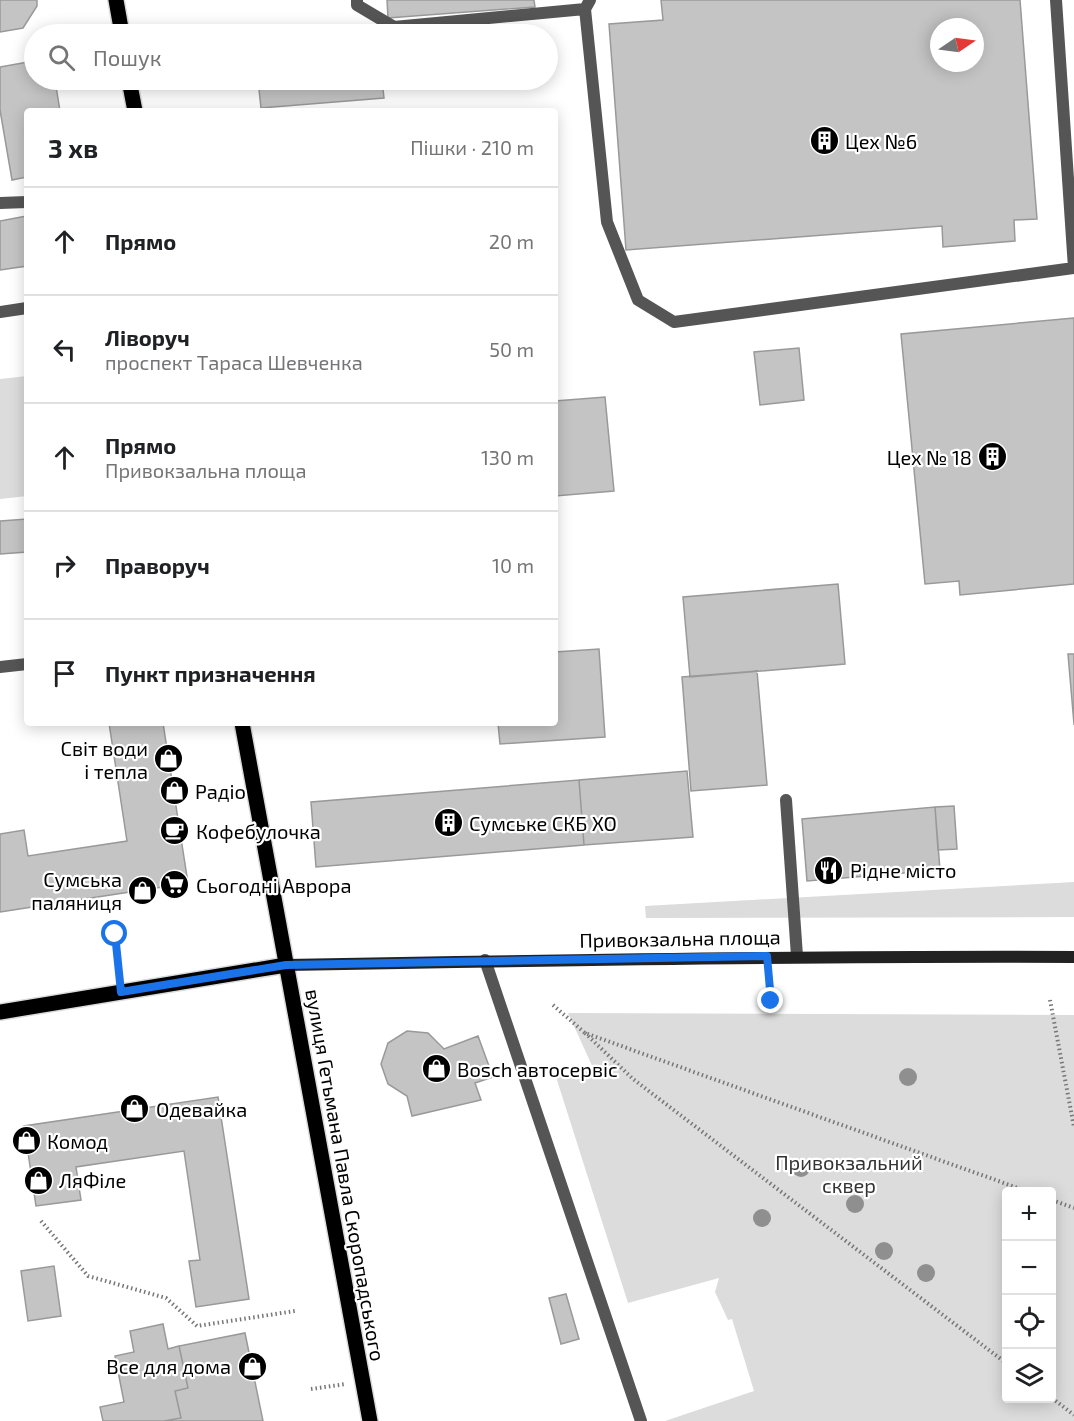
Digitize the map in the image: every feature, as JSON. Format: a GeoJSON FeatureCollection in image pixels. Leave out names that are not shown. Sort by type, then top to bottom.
{"type":"FeatureCollection","features":[{"type":"Feature","properties":{"kind":"main road"},"geometry":{"type":"LineString","coordinates":[[116,0],[120,24]]}},
{"type":"Feature","properties":{"kind":"main road"},"geometry":{"type":"LineString","coordinates":[[131,90],[134,108]]}},
{"type":"Feature","properties":{"kind":"main road","name":"вулиця Гетьмана Павла Скоропадського"},"geometry":{"type":"LineString","coordinates":[[243,726],[370,1421]]}},
{"type":"Feature","properties":{"kind":"main road","name":"Привокзальна площа"},"geometry":{"type":"LineString","coordinates":[[286,965],[767,956],[1074,957]]}},
{"type":"Feature","properties":{"kind":"main road"},"geometry":{"type":"LineString","coordinates":[[0,1012],[286,965]]}},
{"type":"Feature","properties":{"kind":"lane"},"geometry":{"type":"LineString","coordinates":[[357,0],[357,5],[389,24]]}},
{"type":"Feature","properties":{"kind":"lane"},"geometry":{"type":"LineString","coordinates":[[419,24],[588,4],[607,222],[638,300],[674,322],[1074,268],[1056,0]]}},
{"type":"Feature","properties":{"kind":"lane"},"geometry":{"type":"LineString","coordinates":[[0,203],[24,202]]}},
{"type":"Feature","properties":{"kind":"lane"},"geometry":{"type":"LineString","coordinates":[[0,312],[24,308]]}},
{"type":"Feature","properties":{"kind":"lane"},"geometry":{"type":"LineString","coordinates":[[0,668],[24,664]]}},
{"type":"Feature","properties":{"kind":"lane"},"geometry":{"type":"LineString","coordinates":[[786,800],[797,956]]}},
{"type":"Feature","properties":{"kind":"lane"},"geometry":{"type":"LineString","coordinates":[[485,960],[642,1421]]}},
{"type":"Feature","properties":{"kind":"path"},"geometry":{"type":"LineString","coordinates":[[115,934],[121,992]]}},
{"type":"Feature","properties":{"kind":"path"},"geometry":{"type":"LineString","coordinates":[[767,956],[771,1001]]}},
{"type":"Feature","properties":{"kind":"path"},"geometry":{"type":"LineString","coordinates":[[1050,1000],[1074,1126]]}},
{"type":"Feature","properties":{"kind":"path"},"geometry":{"type":"LineString","coordinates":[[553,1005],[633,1079],[1002,1361]]}},
{"type":"Feature","properties":{"kind":"path"},"geometry":{"type":"LineString","coordinates":[[585,1033],[1018,1187]]}},
{"type":"Feature","properties":{"kind":"path"},"geometry":{"type":"LineString","coordinates":[[1056,1201],[1074,1208]]}},
{"type":"Feature","properties":{"kind":"path"},"geometry":{"type":"LineString","coordinates":[[41,1221],[88,1276],[166,1298],[197,1326],[295,1311]]}},
{"type":"Feature","properties":{"kind":"path"},"geometry":{"type":"LineString","coordinates":[[311,1389],[362,1381]]}},
{"type":"Feature","properties":{"kind":"path"},"geometry":{"type":"LineString","coordinates":[[1056,1401],[1074,1415]]}},
{"type":"Feature","properties":{"kind":"green space"},"geometry":{"type":"Polygon","coordinates":[[[24,376],[24,496],[0,499],[0,379],[24,376]]]}},
{"type":"Feature","properties":{"kind":"green space"},"geometry":{"type":"Polygon","coordinates":[[[1074,882],[1074,917],[646,918],[645,906],[1074,882]]]}},
{"type":"Feature","properties":{"kind":"green space","name":"Привокзальний сквер"},"geometry":{"type":"Polygon","coordinates":[[[568,1013],[1074,1015],[1074,1421],[665,1421],[754,1391],[732,1319],[728,1320],[715,1292],[719,1278],[628,1303],[556,1077],[594,1070],[568,1013]]]}},
{"type":"Feature","properties":{"kind":"building"},"geometry":{"type":"Polygon","coordinates":[[[0,0],[37,0],[37,6],[23,28],[0,32],[0,0]]]}},
{"type":"Feature","properties":{"kind":"building"},"geometry":{"type":"Polygon","coordinates":[[[387,0],[534,0],[535,7],[388,18],[387,0]]]}},
{"type":"Feature","properties":{"kind":"building","name":"Цех №6"},"geometry":{"type":"Polygon","coordinates":[[[661,0],[1020,0],[1037,219],[1014,220],[1015,241],[943,247],[942,226],[626,250],[609,24],[663,20],[661,0]]]}},
{"type":"Feature","properties":{"kind":"building"},"geometry":{"type":"Polygon","coordinates":[[[24,63],[24,90],[57,90],[60,108],[24,108],[24,178],[12,180],[0,110],[0,67],[24,63]]]}},
{"type":"Feature","properties":{"kind":"building"},"geometry":{"type":"Polygon","coordinates":[[[259,90],[383,90],[384,98],[261,108],[259,90]]]}},
{"type":"Feature","properties":{"kind":"building"},"geometry":{"type":"Polygon","coordinates":[[[24,217],[24,266],[0,270],[0,221],[24,217]]]}},
{"type":"Feature","properties":{"kind":"building","name":"Цех № 18"},"geometry":{"type":"Polygon","coordinates":[[[1074,318],[1074,584],[960,595],[959,581],[925,584],[901,334],[1074,318]]]}},
{"type":"Feature","properties":{"kind":"building"},"geometry":{"type":"Polygon","coordinates":[[[799,348],[804,400],[760,405],[754,352],[799,348]]]}},
{"type":"Feature","properties":{"kind":"building"},"geometry":{"type":"Polygon","coordinates":[[[605,397],[614,491],[558,496],[558,401],[605,397]]]}},
{"type":"Feature","properties":{"kind":"building"},"geometry":{"type":"Polygon","coordinates":[[[24,519],[24,552],[0,554],[0,521],[24,519]]]}},
{"type":"Feature","properties":{"kind":"building"},"geometry":{"type":"Polygon","coordinates":[[[838,584],[845,664],[690,677],[683,597],[838,584]]]}},
{"type":"Feature","properties":{"kind":"building"},"geometry":{"type":"Polygon","coordinates":[[[599,649],[605,737],[500,744],[498,726],[558,726],[558,652],[599,649]]]}},
{"type":"Feature","properties":{"kind":"building"},"geometry":{"type":"Polygon","coordinates":[[[1068,654],[1074,654],[1074,724],[1068,654]]]}},
{"type":"Feature","properties":{"kind":"building"},"geometry":{"type":"Polygon","coordinates":[[[757,671],[767,785],[691,791],[682,677],[757,671]]]}},
{"type":"Feature","properties":{"kind":"building"},"geometry":{"type":"Polygon","coordinates":[[[109,726],[163,726],[188,883],[0,912],[0,834],[24,830],[28,856],[127,841],[109,726]]]}},
{"type":"Feature","properties":{"kind":"building"},"geometry":{"type":"Polygon","coordinates":[[[687,771],[693,837],[584,845],[579,780],[687,771]]]}},
{"type":"Feature","properties":{"kind":"building","name":"Сумське СКБ ХО"},"geometry":{"type":"Polygon","coordinates":[[[579,780],[584,845],[316,867],[311,802],[579,780]]]}},
{"type":"Feature","properties":{"kind":"building"},"geometry":{"type":"Polygon","coordinates":[[[954,806],[957,849],[938,850],[935,807],[954,806]]]}},
{"type":"Feature","properties":{"kind":"building"},"geometry":{"type":"Polygon","coordinates":[[[935,807],[940,870],[807,881],[802,819],[935,807]]]}},
{"type":"Feature","properties":{"kind":"building","name":"Bosch автосервіс"},"geometry":{"type":"Polygon","coordinates":[[[407,1031],[428,1033],[444,1049],[478,1036],[493,1077],[475,1083],[481,1100],[412,1116],[407,1096],[388,1084],[381,1064],[388,1043],[407,1031]]]}},
{"type":"Feature","properties":{"kind":"building"},"geometry":{"type":"Polygon","coordinates":[[[218,1097],[249,1299],[196,1307],[189,1261],[200,1260],[184,1151],[76,1167],[81,1200],[36,1206],[24,1126],[218,1097]]]}},
{"type":"Feature","properties":{"kind":"building"},"geometry":{"type":"Polygon","coordinates":[[[54,1266],[61,1316],[28,1321],[21,1271],[54,1266]]]}},
{"type":"Feature","properties":{"kind":"building"},"geometry":{"type":"Polygon","coordinates":[[[566,1294],[579,1339],[561,1344],[549,1298],[566,1294]]]}},
{"type":"Feature","properties":{"kind":"building"},"geometry":{"type":"Polygon","coordinates":[[[163,1324],[168,1349],[179,1346],[188,1388],[175,1391],[181,1418],[164,1421],[103,1421],[100,1407],[124,1402],[115,1356],[134,1352],[130,1331],[163,1324]]]}},
{"type":"Feature","properties":{"kind":"building"},"geometry":{"type":"Polygon","coordinates":[[[245,1333],[263,1421],[164,1421],[181,1418],[175,1391],[188,1388],[179,1346],[245,1333]]]}},
{"type":"Feature","properties":{"kind":"place","name":"Цех №6"},"geometry":{"type":"Point","coordinates":[824,141]}},
{"type":"Feature","properties":{"kind":"place","name":"Цех № 18"},"geometry":{"type":"Point","coordinates":[993,457]}},
{"type":"Feature","properties":{"kind":"place","name":"Світ води і тепла"},"geometry":{"type":"Point","coordinates":[169,759]}},
{"type":"Feature","properties":{"kind":"place","name":"Радіо"},"geometry":{"type":"Point","coordinates":[174,791]}},
{"type":"Feature","properties":{"kind":"place","name":"Сумське СКБ ХО"},"geometry":{"type":"Point","coordinates":[448,823]}},
{"type":"Feature","properties":{"kind":"place","name":"Кофебулочка"},"geometry":{"type":"Point","coordinates":[175,831]}},
{"type":"Feature","properties":{"kind":"place","name":"Рідне місто"},"geometry":{"type":"Point","coordinates":[829,870]}},
{"type":"Feature","properties":{"kind":"place","name":"Сьогодні Аврора"},"geometry":{"type":"Point","coordinates":[175,885]}},
{"type":"Feature","properties":{"kind":"place","name":"Сумська паляниця"},"geometry":{"type":"Point","coordinates":[143,890]}},
{"type":"Feature","properties":{"kind":"place","name":"Bosch автосервіс"},"geometry":{"type":"Point","coordinates":[436,1069]}},
{"type":"Feature","properties":{"kind":"place","name":"Одевайка"},"geometry":{"type":"Point","coordinates":[135,1109]}},
{"type":"Feature","properties":{"kind":"place","name":"Комод"},"geometry":{"type":"Point","coordinates":[26,1141]}},
{"type":"Feature","properties":{"kind":"place","name":"ЛяФіле"},"geometry":{"type":"Point","coordinates":[38,1180]}},
{"type":"Feature","properties":{"kind":"place","name":"Все для дома"},"geometry":{"type":"Point","coordinates":[252,1366]}},
{"type":"Feature","properties":{"kind":"route"},"geometry":{"type":"LineString","coordinates":[[115,934],[121,992],[286,965],[767,956],[771,1001]]}}]}
